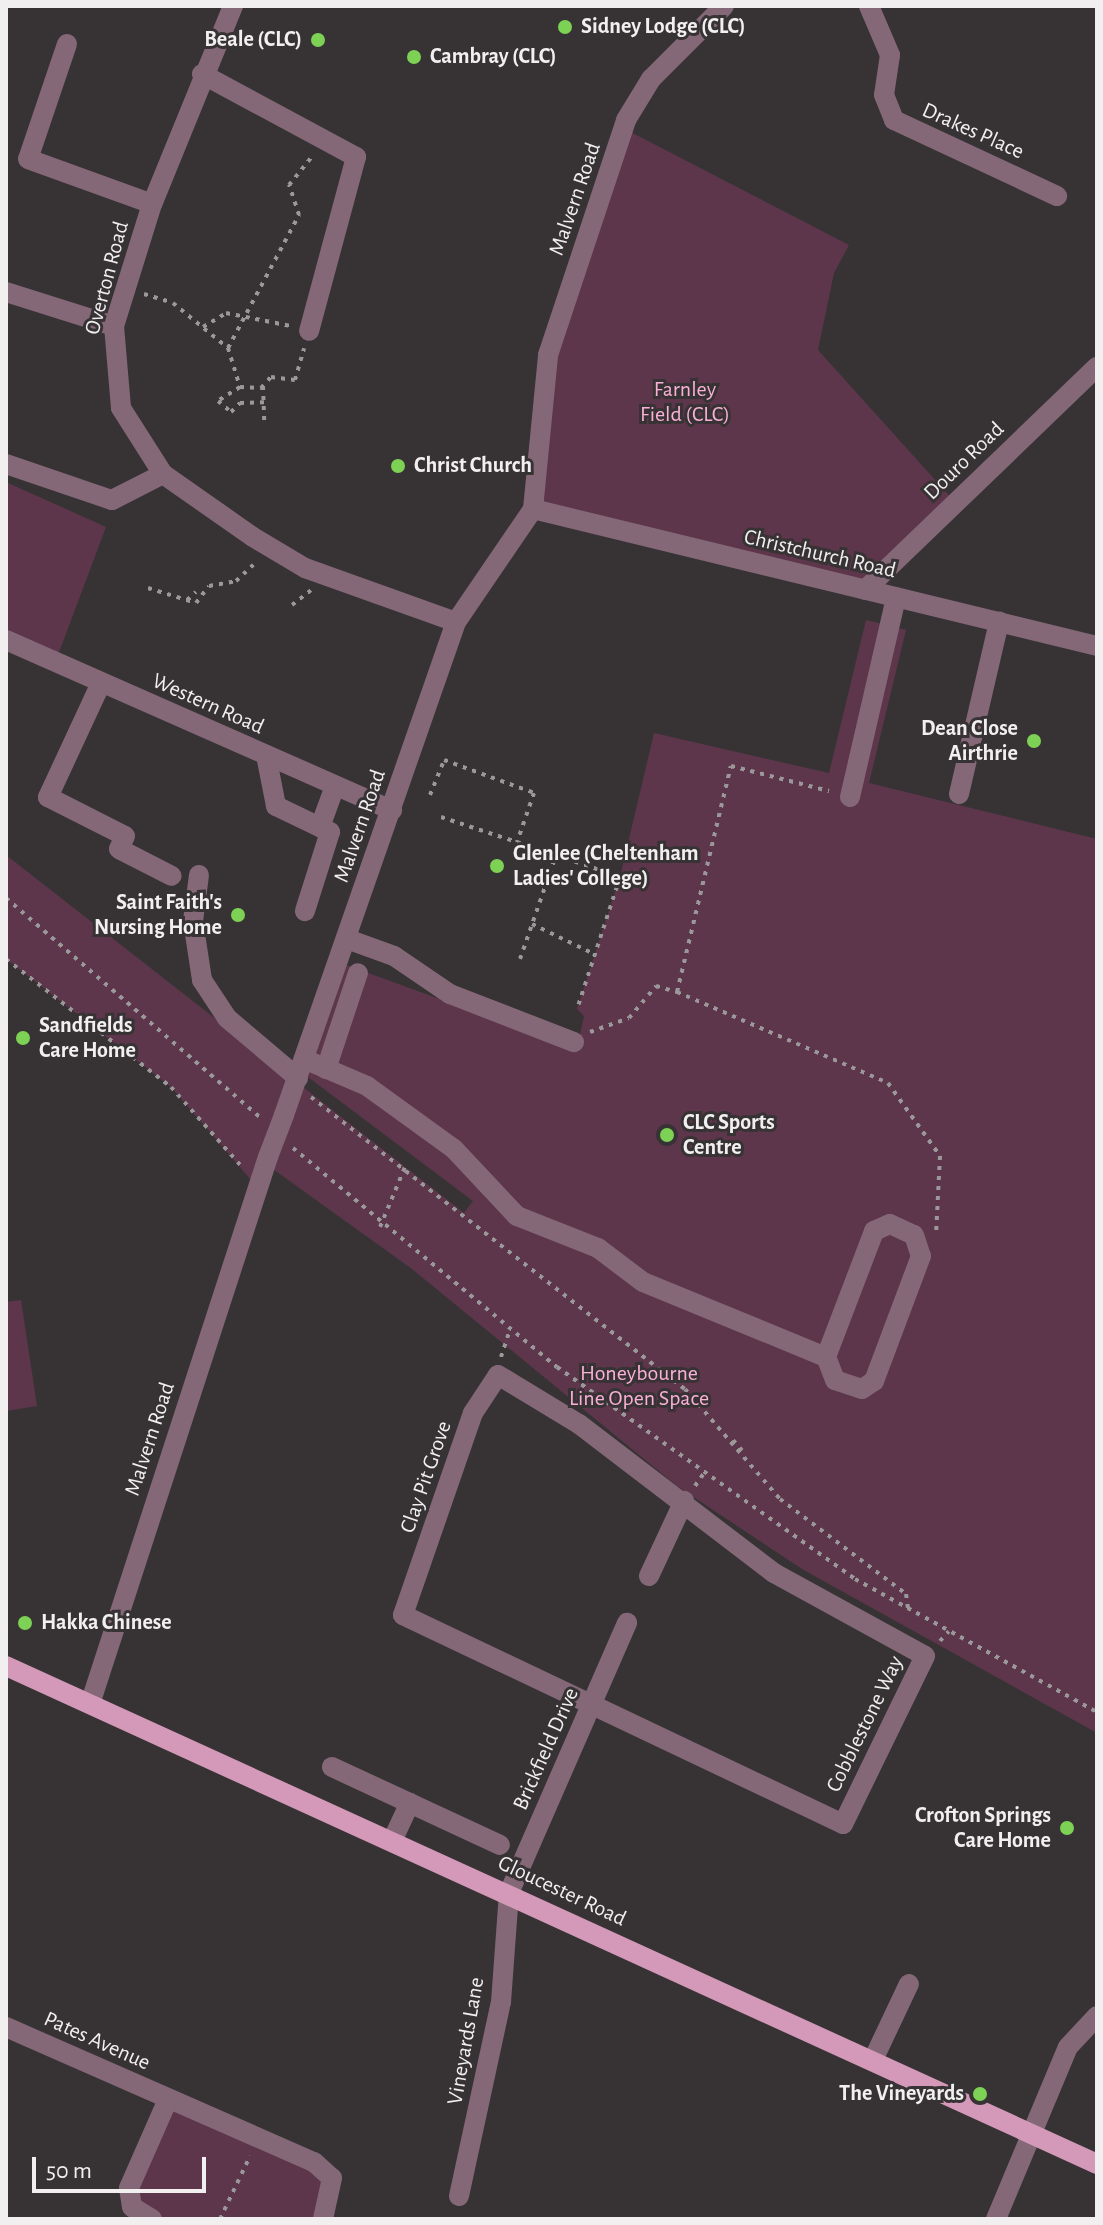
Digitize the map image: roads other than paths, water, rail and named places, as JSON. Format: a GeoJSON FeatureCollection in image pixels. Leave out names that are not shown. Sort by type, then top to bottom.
{"type":"FeatureCollection","features":[{"type":"Feature","properties":{"kind":"main road","name":"Gloucester Road"},"geometry":{"type":"LineString","coordinates":[[6,1666],[91,1701],[1097,2164]]}},
{"type":"Feature","properties":{"kind":"street","name":"Overton Road"},"geometry":{"type":"LineString","coordinates":[[233,6],[202,74],[152,204],[114,326],[121,408],[163,474],[267,546],[305,568],[456,622]]}},
{"type":"Feature","properties":{"kind":"street","name":"Malvern Road"},"geometry":{"type":"LineString","coordinates":[[91,1701],[257,1187],[334,976],[456,622],[533,509],[548,355],[626,120],[651,79],[724,6]]}},
{"type":"Feature","properties":{"kind":"street","name":"Drakes Place"},"geometry":{"type":"LineString","coordinates":[[869,6],[890,55],[884,95],[894,120],[1057,196]]}},
{"type":"Feature","properties":{"kind":"street"},"geometry":{"type":"LineString","coordinates":[[67,44],[28,159],[152,204]]}},
{"type":"Feature","properties":{"kind":"street"},"geometry":{"type":"LineString","coordinates":[[202,74],[356,157],[309,331]]}},
{"type":"Feature","properties":{"kind":"street"},"geometry":{"type":"LineString","coordinates":[[6,292],[114,326]]}},
{"type":"Feature","properties":{"kind":"street","name":"Douro Road"},"geometry":{"type":"LineString","coordinates":[[865,590],[1097,367]]}},
{"type":"Feature","properties":{"kind":"street"},"geometry":{"type":"LineString","coordinates":[[6,464],[112,500],[163,474]]}},
{"type":"Feature","properties":{"kind":"street","name":"Christchurch Road"},"geometry":{"type":"LineString","coordinates":[[533,509],[1097,646]]}},
{"type":"Feature","properties":{"kind":"street"},"geometry":{"type":"LineString","coordinates":[[850,797],[896,597]]}},
{"type":"Feature","properties":{"kind":"street"},"geometry":{"type":"LineString","coordinates":[[959,794],[999,622]]}},
{"type":"Feature","properties":{"kind":"street","name":"Western Road"},"geometry":{"type":"LineString","coordinates":[[6,640],[392,810]]}},
{"type":"Feature","properties":{"kind":"street"},"geometry":{"type":"LineString","coordinates":[[101,683],[48,797],[125,836],[119,849],[172,876]]}},
{"type":"Feature","properties":{"kind":"street"},"geometry":{"type":"LineString","coordinates":[[266,755],[276,806],[330,832],[305,911]]}},
{"type":"Feature","properties":{"kind":"street"},"geometry":{"type":"LineString","coordinates":[[320,827],[335,786]]}},
{"type":"Feature","properties":{"kind":"street"},"geometry":{"type":"LineString","coordinates":[[199,875],[193,921],[202,980],[227,1018],[299,1074],[326,1069],[367,1086],[454,1149],[517,1216],[598,1248],[643,1282],[826,1357],[835,1380],[869,1386],[921,1256],[914,1235],[878,1226],[826,1357]]}},
{"type":"Feature","properties":{"kind":"street"},"geometry":{"type":"LineString","coordinates":[[347,939],[394,956],[450,994],[574,1042]]}},
{"type":"Feature","properties":{"kind":"street"},"geometry":{"type":"LineString","coordinates":[[326,1069],[356,978],[334,976]]}},
{"type":"Feature","properties":{"kind":"street","name":"Clay Pit Grove"},"geometry":{"type":"LineString","coordinates":[[592,1706],[403,1615],[473,1413],[498,1375],[684,1501]]}},
{"type":"Feature","properties":{"kind":"street"},"geometry":{"type":"LineString","coordinates":[[649,1576],[684,1501]]}},
{"type":"Feature","properties":{"kind":"street","name":"Cobblestone Way"},"geometry":{"type":"LineString","coordinates":[[592,1706],[843,1824],[925,1656],[774,1573],[684,1501]]}},
{"type":"Feature","properties":{"kind":"street","name":"Brickfield Drive"},"geometry":{"type":"LineString","coordinates":[[509,1893],[627,1623]]}},
{"type":"Feature","properties":{"kind":"street"},"geometry":{"type":"LineString","coordinates":[[332,1767],[500,1845]]}},
{"type":"Feature","properties":{"kind":"street"},"geometry":{"type":"LineString","coordinates":[[393,1839],[410,1803]]}},
{"type":"Feature","properties":{"kind":"street","name":"Vineyards Lane"},"geometry":{"type":"LineString","coordinates":[[459,2196],[501,2002],[509,1893]]}},
{"type":"Feature","properties":{"kind":"street"},"geometry":{"type":"LineString","coordinates":[[873,2060],[909,1984]]}},
{"type":"Feature","properties":{"kind":"street"},"geometry":{"type":"LineString","coordinates":[[996,2219],[1068,2047],[1097,2016]]}},
{"type":"Feature","properties":{"kind":"street","name":"Pates Avenue"},"geometry":{"type":"LineString","coordinates":[[6,2027],[325,2170],[333,2197],[323,2219]]}},
{"type":"Feature","properties":{"kind":"street","name":"Pates Avenue"},"geometry":{"type":"LineString","coordinates":[[152,2219],[132,2207],[129,2188],[168,2099]]}},
{"type":"Feature","properties":{"kind":"place","name":"Sidney Lodge (CLC)"},"geometry":{"type":"Point","coordinates":[565,27]}},
{"type":"Feature","properties":{"kind":"place","name":"Beale (CLC)"},"geometry":{"type":"Point","coordinates":[318,40]}},
{"type":"Feature","properties":{"kind":"place","name":"Cambray (CLC)"},"geometry":{"type":"Point","coordinates":[414,57]}},
{"type":"Feature","properties":{"kind":"place","name":"Christ Church"},"geometry":{"type":"Point","coordinates":[398,466]}},
{"type":"Feature","properties":{"kind":"place","name":"Dean Close Airthrie"},"geometry":{"type":"Point","coordinates":[1034,741]}},
{"type":"Feature","properties":{"kind":"place","name":"Glenlee (Cheltenham Ladies' College)"},"geometry":{"type":"Point","coordinates":[497,866]}},
{"type":"Feature","properties":{"kind":"place","name":"Saint Faith's Nursing Home"},"geometry":{"type":"Point","coordinates":[238,915]}},
{"type":"Feature","properties":{"kind":"place","name":"Sandfields Care Home"},"geometry":{"type":"Point","coordinates":[23,1038]}},
{"type":"Feature","properties":{"kind":"place","name":"CLC Sports Centre"},"geometry":{"type":"Point","coordinates":[667,1135]}},
{"type":"Feature","properties":{"kind":"place","name":"Hakka Chinese"},"geometry":{"type":"Point","coordinates":[25,1623]}},
{"type":"Feature","properties":{"kind":"place","name":"Crofton Springs Care Home"},"geometry":{"type":"Point","coordinates":[1067,1828]}},
{"type":"Feature","properties":{"kind":"place","name":"The Vineyards"},"geometry":{"type":"Point","coordinates":[980,2094]}},
{"type":"Feature","properties":{"kind":"park label","name":"Farnley Field (CLC)"},"geometry":{"type":"Point","coordinates":[685,402]}},
{"type":"Feature","properties":{"kind":"park label","name":"Honeybourne Line Open Space"},"geometry":{"type":"Point","coordinates":[639,1386]}}]}
